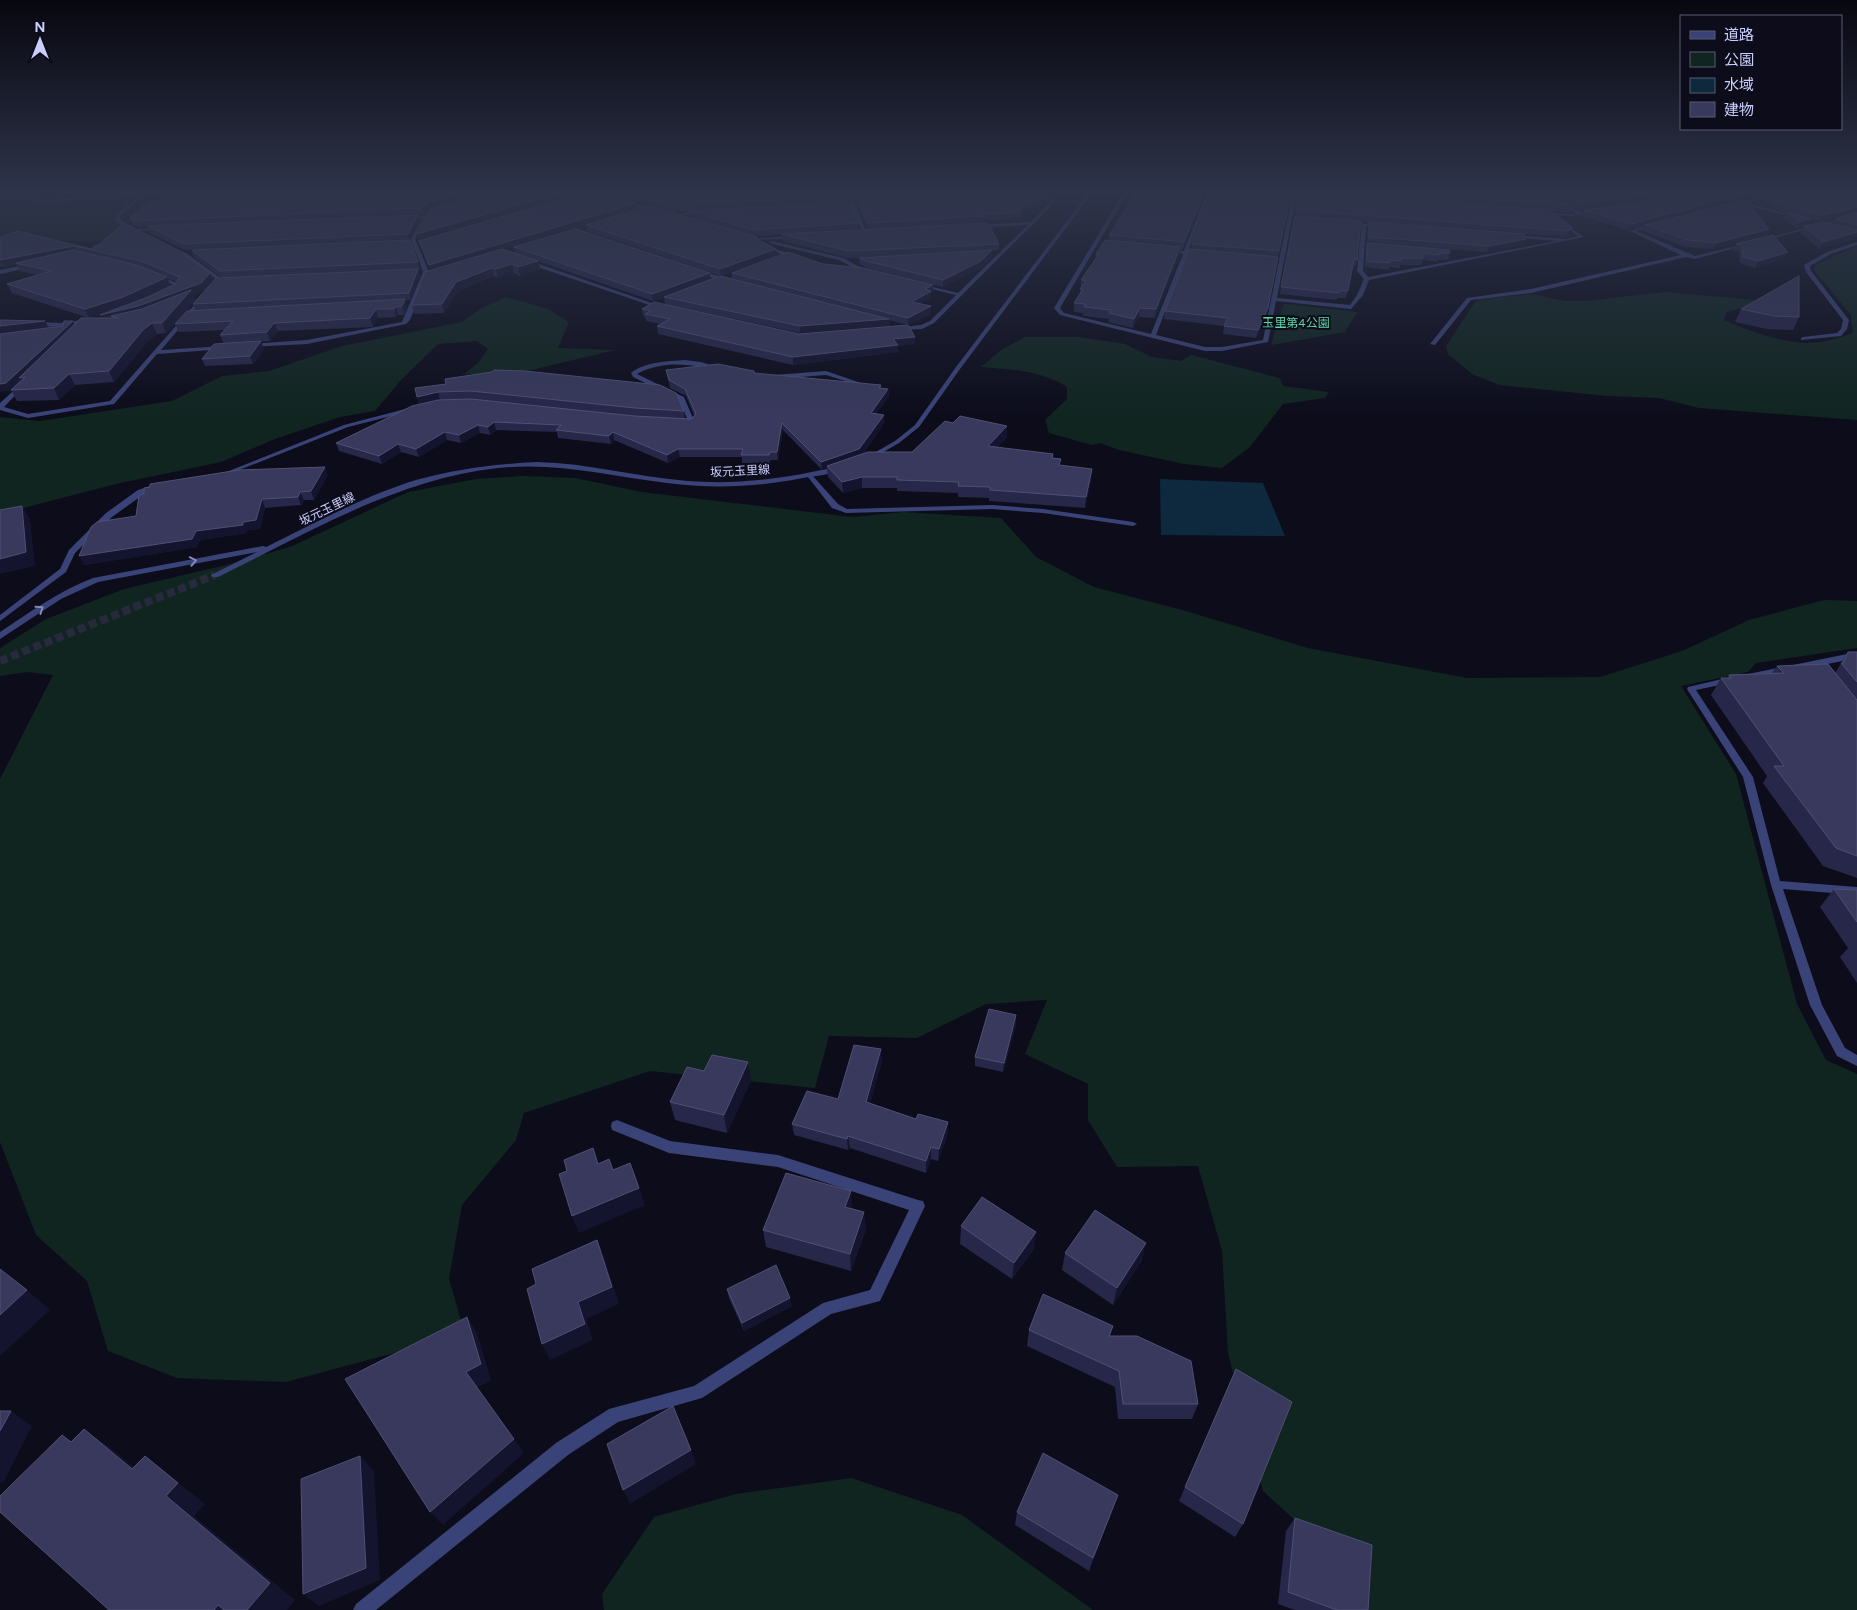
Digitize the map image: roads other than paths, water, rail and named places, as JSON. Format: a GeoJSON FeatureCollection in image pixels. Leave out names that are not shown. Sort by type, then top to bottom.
{"type":"FeatureCollection","features":[{"type":"Feature","properties":{"kind":"street"},"geometry":{"type":"LineString","coordinates":[[0,272],[23,267]]}},
{"type":"Feature","properties":{"kind":"street"},"geometry":{"type":"LineString","coordinates":[[27,381],[0,408],[28,416],[112,403],[219,280],[202,267]]}},
{"type":"Feature","properties":{"kind":"street"},"geometry":{"type":"LineString","coordinates":[[246,347],[307,342],[401,325],[408,320],[425,275],[422,267]]}},
{"type":"Feature","properties":{"kind":"street"},"geometry":{"type":"LineString","coordinates":[[543,267],[652,305],[672,310]]}},
{"type":"Feature","properties":{"kind":"street"},"geometry":{"type":"LineString","coordinates":[[856,267],[864,271]]}},
{"type":"Feature","properties":{"kind":"street"},"geometry":{"type":"LineString","coordinates":[[893,326],[922,327],[932,322],[988,267]]}},
{"type":"Feature","properties":{"kind":"street"},"geometry":{"type":"LineString","coordinates":[[858,462],[876,455],[917,426],[1034,267]]}},
{"type":"Feature","properties":{"kind":"street"},"geometry":{"type":"LineString","coordinates":[[1081,267],[1057,308],[1062,314],[1205,349],[1222,349],[1266,341],[1281,267]]}},
{"type":"Feature","properties":{"kind":"street"},"geometry":{"type":"LineString","coordinates":[[1153,336],[1180,267]]}},
{"type":"Feature","properties":{"kind":"street"},"geometry":{"type":"LineString","coordinates":[[1360,267],[1360,272],[1367,279]]}},
{"type":"Feature","properties":{"kind":"street"},"geometry":{"type":"LineString","coordinates":[[1367,279],[1425,267]]}},
{"type":"Feature","properties":{"kind":"street"},"geometry":{"type":"LineString","coordinates":[[1433,344],[1469,299],[1531,291],[1634,267]]}},
{"type":"Feature","properties":{"kind":"street"},"geometry":{"type":"LineString","coordinates":[[1803,339],[1839,335],[1844,329],[1846,320],[1807,267]]}},
{"type":"Feature","properties":{"kind":"street"},"geometry":{"type":"LineString","coordinates":[[848,269],[874,273]]}},
{"type":"Feature","properties":{"kind":"street"},"geometry":{"type":"LineString","coordinates":[[695,270],[722,280]]}},
{"type":"Feature","properties":{"kind":"street"},"geometry":{"type":"LineString","coordinates":[[147,272],[178,284],[166,293]]}},
{"type":"Feature","properties":{"kind":"street"},"geometry":{"type":"LineString","coordinates":[[417,272],[433,275]]}},
{"type":"Feature","properties":{"kind":"street"},"geometry":{"type":"LineString","coordinates":[[714,283],[731,279]]}},
{"type":"Feature","properties":{"kind":"street"},"geometry":{"type":"LineString","coordinates":[[1274,299],[1351,307],[1360,295],[1367,279]]}},
{"type":"Feature","properties":{"kind":"street"},"geometry":{"type":"LineString","coordinates":[[216,282],[226,282]]}},
{"type":"Feature","properties":{"kind":"street"},"geometry":{"type":"LineString","coordinates":[[912,283],[960,294]]}},
{"type":"Feature","properties":{"kind":"street"},"geometry":{"type":"LineString","coordinates":[[189,300],[208,292]]}},
{"type":"Feature","properties":{"kind":"street"},"geometry":{"type":"LineString","coordinates":[[652,305],[661,302]]}},
{"type":"Feature","properties":{"kind":"street"},"geometry":{"type":"LineString","coordinates":[[404,303],[414,303]]}},
{"type":"Feature","properties":{"kind":"street"},"geometry":{"type":"LineString","coordinates":[[188,315],[198,314]]}},
{"type":"Feature","properties":{"kind":"street"},"geometry":{"type":"LineString","coordinates":[[32,323],[61,325],[96,320]]}},
{"type":"Feature","properties":{"kind":"street"},"geometry":{"type":"LineString","coordinates":[[54,332],[90,327]]}},
{"type":"Feature","properties":{"kind":"street"},"geometry":{"type":"LineString","coordinates":[[156,352],[226,348]]}},
{"type":"Feature","properties":{"kind":"street"},"geometry":{"type":"LineString","coordinates":[[673,422],[692,423],[682,398],[634,374],[638,370],[685,362],[722,369]]}},
{"type":"Feature","properties":{"kind":"street"},"geometry":{"type":"LineString","coordinates":[[769,377],[826,373],[858,383]]}},
{"type":"Feature","properties":{"kind":"street"},"geometry":{"type":"LineString","coordinates":[[214,475],[234,472],[346,426],[421,408]]}},
{"type":"Feature","properties":{"kind":"street","name":"坂元玉里線"},"geometry":{"type":"LineString","coordinates":[[216,576],[276,545],[383,495],[418,483],[477,469],[537,464],[569,465],[693,484],[758,483],[810,476],[849,466]]}},
{"type":"Feature","properties":{"kind":"street"},"geometry":{"type":"LineString","coordinates":[[810,476],[835,506],[846,511],[992,507],[1043,511],[1133,524]]}},
{"type":"Feature","properties":{"kind":"street"},"geometry":{"type":"LineString","coordinates":[[0,619],[63,570],[72,552],[109,515],[141,492],[168,484]]}},
{"type":"Feature","properties":{"kind":"street","name":"坂元玉里線"},"geometry":{"type":"LineString","coordinates":[[0,636],[64,592],[80,585],[96,580],[276,545]]}},
{"type":"Feature","properties":{"kind":"street"},"geometry":{"type":"LineString","coordinates":[[1857,655],[1813,667],[1691,688],[1748,778],[1776,885],[1816,1004],[1841,1052],[1857,1061]]}},
{"type":"Feature","properties":{"kind":"street"},"geometry":{"type":"LineString","coordinates":[[1776,885],[1857,891]]}},
{"type":"Feature","properties":{"kind":"street"},"geometry":{"type":"LineString","coordinates":[[362,1610],[562,1450],[615,1415],[697,1392],[828,1308],[875,1296],[918,1206],[778,1161],[669,1147],[617,1126]]}},
{"type":"Feature","properties":{"kind":"water"},"geometry":{"type":"Polygon","coordinates":[[[1160,479],[1263,483],[1285,536],[1161,535],[1160,479]]]}},
{"type":"Feature","properties":{"kind":"tunnel"},"geometry":{"type":"LineString","coordinates":[[0,661],[215,575]]}},
{"type":"Feature","properties":{"kind":"park label","name":"玉里第4公園"},"geometry":{"type":"Point","coordinates":[1296,323]}}]}
